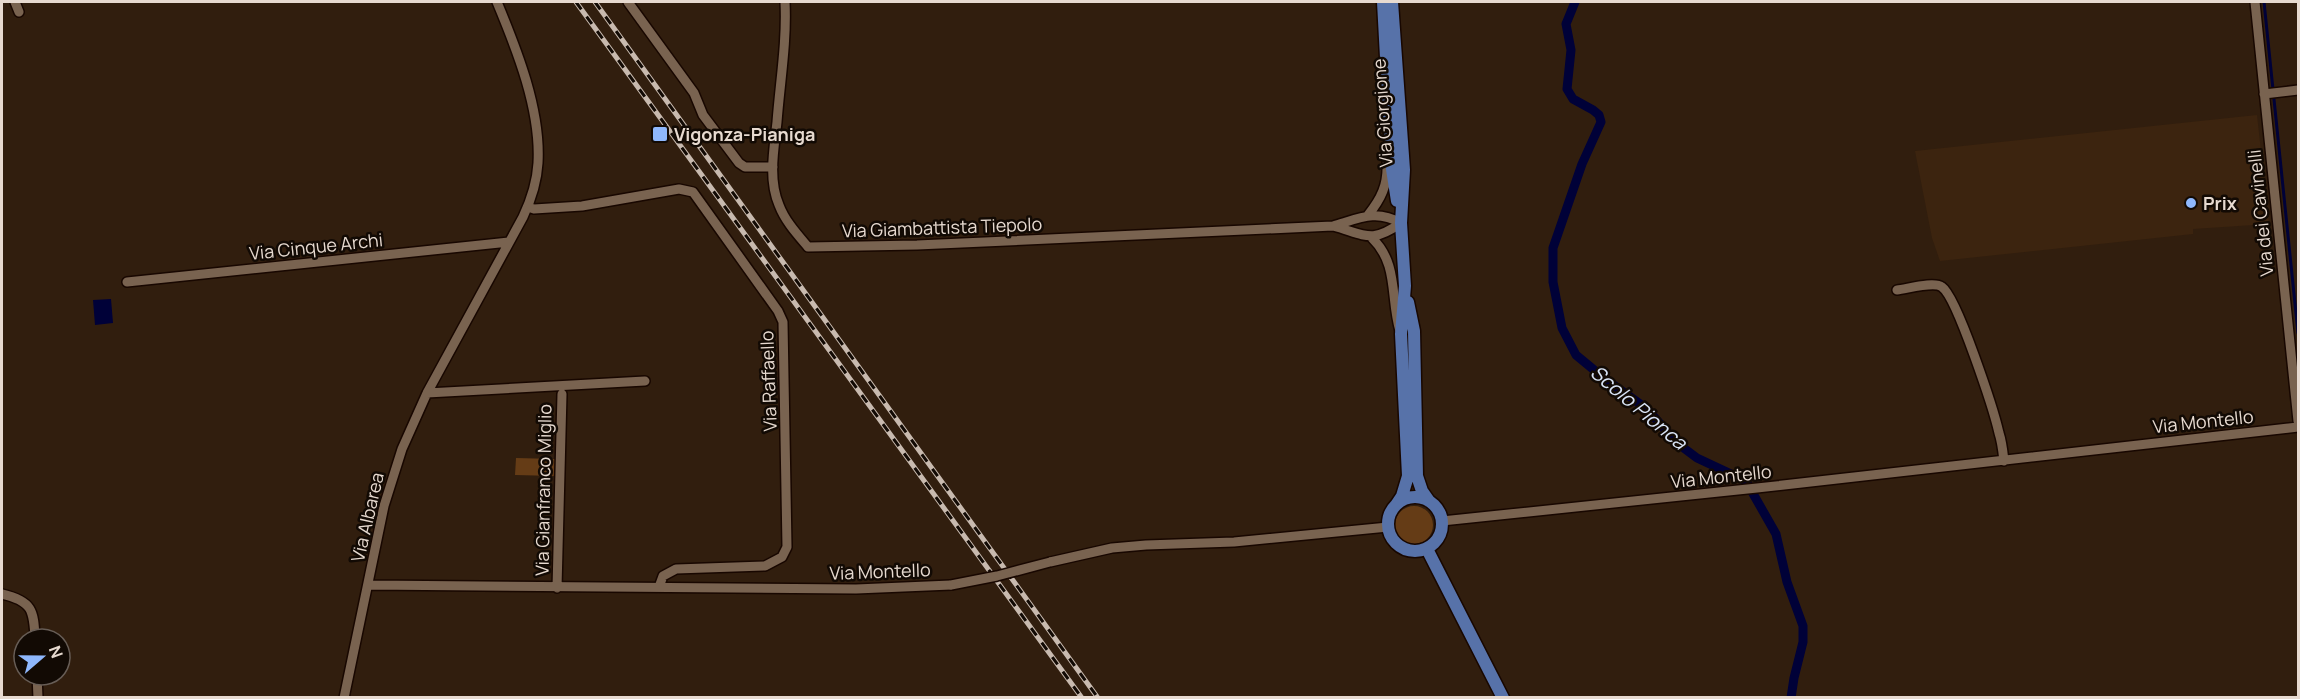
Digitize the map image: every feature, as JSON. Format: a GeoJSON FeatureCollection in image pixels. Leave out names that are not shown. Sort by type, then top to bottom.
{"type":"FeatureCollection","features":[{"type":"Feature","properties":{"kind":"main road","name":"Via Giorgione"},"geometry":{"type":"LineString","coordinates":[[1392,2],[1404,170],[1401,223],[1404,286],[1401,334],[1408,476],[1402,496],[1396,505]]}},
{"type":"Feature","properties":{"kind":"main road","name":"Via Giorgione"},"geometry":{"type":"LineString","coordinates":[[1383,8],[1392,170],[1401,223]]}},
{"type":"Feature","properties":{"kind":"main road","name":"Via Giorgione"},"geometry":{"type":"LineString","coordinates":[[1404,286],[1414,331],[1417,476],[1422,492],[1429,501]]}},
{"type":"Feature","properties":{"kind":"main road"},"geometry":{"type":"LineString","coordinates":[[1414,497],[1429,501],[1439,512],[1442,521],[1439,537],[1427,549],[1416,552],[1399,547],[1391,538],[1388,527],[1388,518],[1396,505],[1404,499],[1414,497]]}},
{"type":"Feature","properties":{"kind":"main road"},"geometry":{"type":"LineString","coordinates":[[1427,549],[1503,698]]}},
{"type":"Feature","properties":{"kind":"street"},"geometry":{"type":"LineString","coordinates":[[15,2],[19,12]]}},
{"type":"Feature","properties":{"kind":"street","name":"Via Albarea"},"geometry":{"type":"LineString","coordinates":[[344,698],[384,506],[402,449],[427,393],[528,207],[538,164],[537,141],[525,80],[497,2]]}},
{"type":"Feature","properties":{"kind":"street"},"geometry":{"type":"LineString","coordinates":[[627,2],[694,93],[703,115],[738,163],[745,167],[773,167]]}},
{"type":"Feature","properties":{"kind":"street","name":"Via Giambattista Tiepolo"},"geometry":{"type":"LineString","coordinates":[[785,2],[786,26],[773,167],[774,188],[787,220],[808,247],[929,245],[1334,226],[1368,215],[1381,214],[1401,223]]}},
{"type":"Feature","properties":{"kind":"street","name":"Via dei Cavinelli"},"geometry":{"type":"LineString","coordinates":[[2255,2],[2270,94],[2298,421]]}},
{"type":"Feature","properties":{"kind":"street","name":"Via Giorgione"},"geometry":{"type":"LineString","coordinates":[[1368,215],[1386,187],[1380,48],[1383,8]]}},
{"type":"Feature","properties":{"kind":"street"},"geometry":{"type":"LineString","coordinates":[[2270,94],[2298,90]]}},
{"type":"Feature","properties":{"kind":"street","name":"Via Raffaello"},"geometry":{"type":"LineString","coordinates":[[528,207],[534,209],[582,206],[680,189],[693,192],[778,311],[783,322],[787,547],[782,557],[765,566],[676,569],[663,576],[659,587]]}},
{"type":"Feature","properties":{"kind":"street"},"geometry":{"type":"LineString","coordinates":[[1401,223],[1389,232],[1372,238],[1381,246],[1390,263],[1395,314],[1401,334]]}},
{"type":"Feature","properties":{"kind":"street","name":"Via Giambattista Tiepolo"},"geometry":{"type":"LineString","coordinates":[[1334,226],[1372,238]]}},
{"type":"Feature","properties":{"kind":"street","name":"Via Cinque Archi"},"geometry":{"type":"LineString","coordinates":[[127,282],[509,242]]}},
{"type":"Feature","properties":{"kind":"street"},"geometry":{"type":"LineString","coordinates":[[1897,290],[1935,285],[1943,287],[1950,297],[1995,418],[2004,461]]}},
{"type":"Feature","properties":{"kind":"street"},"geometry":{"type":"LineString","coordinates":[[427,393],[645,381]]}},
{"type":"Feature","properties":{"kind":"street","name":"Via Gianfranco Miglio"},"geometry":{"type":"LineString","coordinates":[[557,588],[562,394]]}},
{"type":"Feature","properties":{"kind":"street","name":"Via Montello"},"geometry":{"type":"LineString","coordinates":[[1442,521],[1752,489],[2298,427]]}},
{"type":"Feature","properties":{"kind":"street","name":"Via Montello"},"geometry":{"type":"LineString","coordinates":[[368,585],[876,589],[951,585],[1112,548],[1234,542],[1388,527]]}},
{"type":"Feature","properties":{"kind":"street"},"geometry":{"type":"LineString","coordinates":[[2,594],[27,604],[33,611],[34,627]]}},
{"type":"Feature","properties":{"kind":"shaded area"},"geometry":{"type":"Polygon","coordinates":[[[2257,115],[2269,224],[2193,229],[2193,234],[1940,261],[1932,238],[1915,151],[2257,115]]]}},
{"type":"Feature","properties":{"kind":"shaded area"},"geometry":{"type":"Polygon","coordinates":[[[111,299],[113,323],[95,325],[93,300],[111,299]]]}},
{"type":"Feature","properties":{"kind":"shaded area"},"geometry":{"type":"Polygon","coordinates":[[[516,458],[555,459],[555,476],[515,475],[516,458]]]}},
{"type":"Feature","properties":{"kind":"shaded area"},"geometry":{"type":"Polygon","coordinates":[[[1414,506],[1428,511],[1433,525],[1428,539],[1414,544],[1400,539],[1395,525],[1400,511],[1414,506]]]}},
{"type":"Feature","properties":{"kind":"waterway","name":"Scolo Pionca"},"geometry":{"type":"LineString","coordinates":[[1575,2],[1566,24],[1571,50],[1567,89],[1573,99],[1599,115],[1601,122],[1582,164],[1553,248],[1553,282],[1562,328],[1576,355],[1647,409],[1677,443],[1697,458],[1747,483],[1776,534],[1787,582],[1803,626],[1803,642],[1791,698]]}},
{"type":"Feature","properties":{"kind":"waterway"},"geometry":{"type":"LineString","coordinates":[[2264,2],[2298,333]]}},
{"type":"Feature","properties":{"kind":"railway"},"geometry":{"type":"LineString","coordinates":[[576,2],[1082,698]]}},
{"type":"Feature","properties":{"kind":"railway"},"geometry":{"type":"LineString","coordinates":[[595,2],[1098,698]]}},
{"type":"Feature","properties":{"kind":"place","name":"Vigonza-Pianiga"},"geometry":{"type":"Point","coordinates":[660,134]}},
{"type":"Feature","properties":{"kind":"place","name":"Prix"},"geometry":{"type":"Point","coordinates":[2191,203]}}]}
